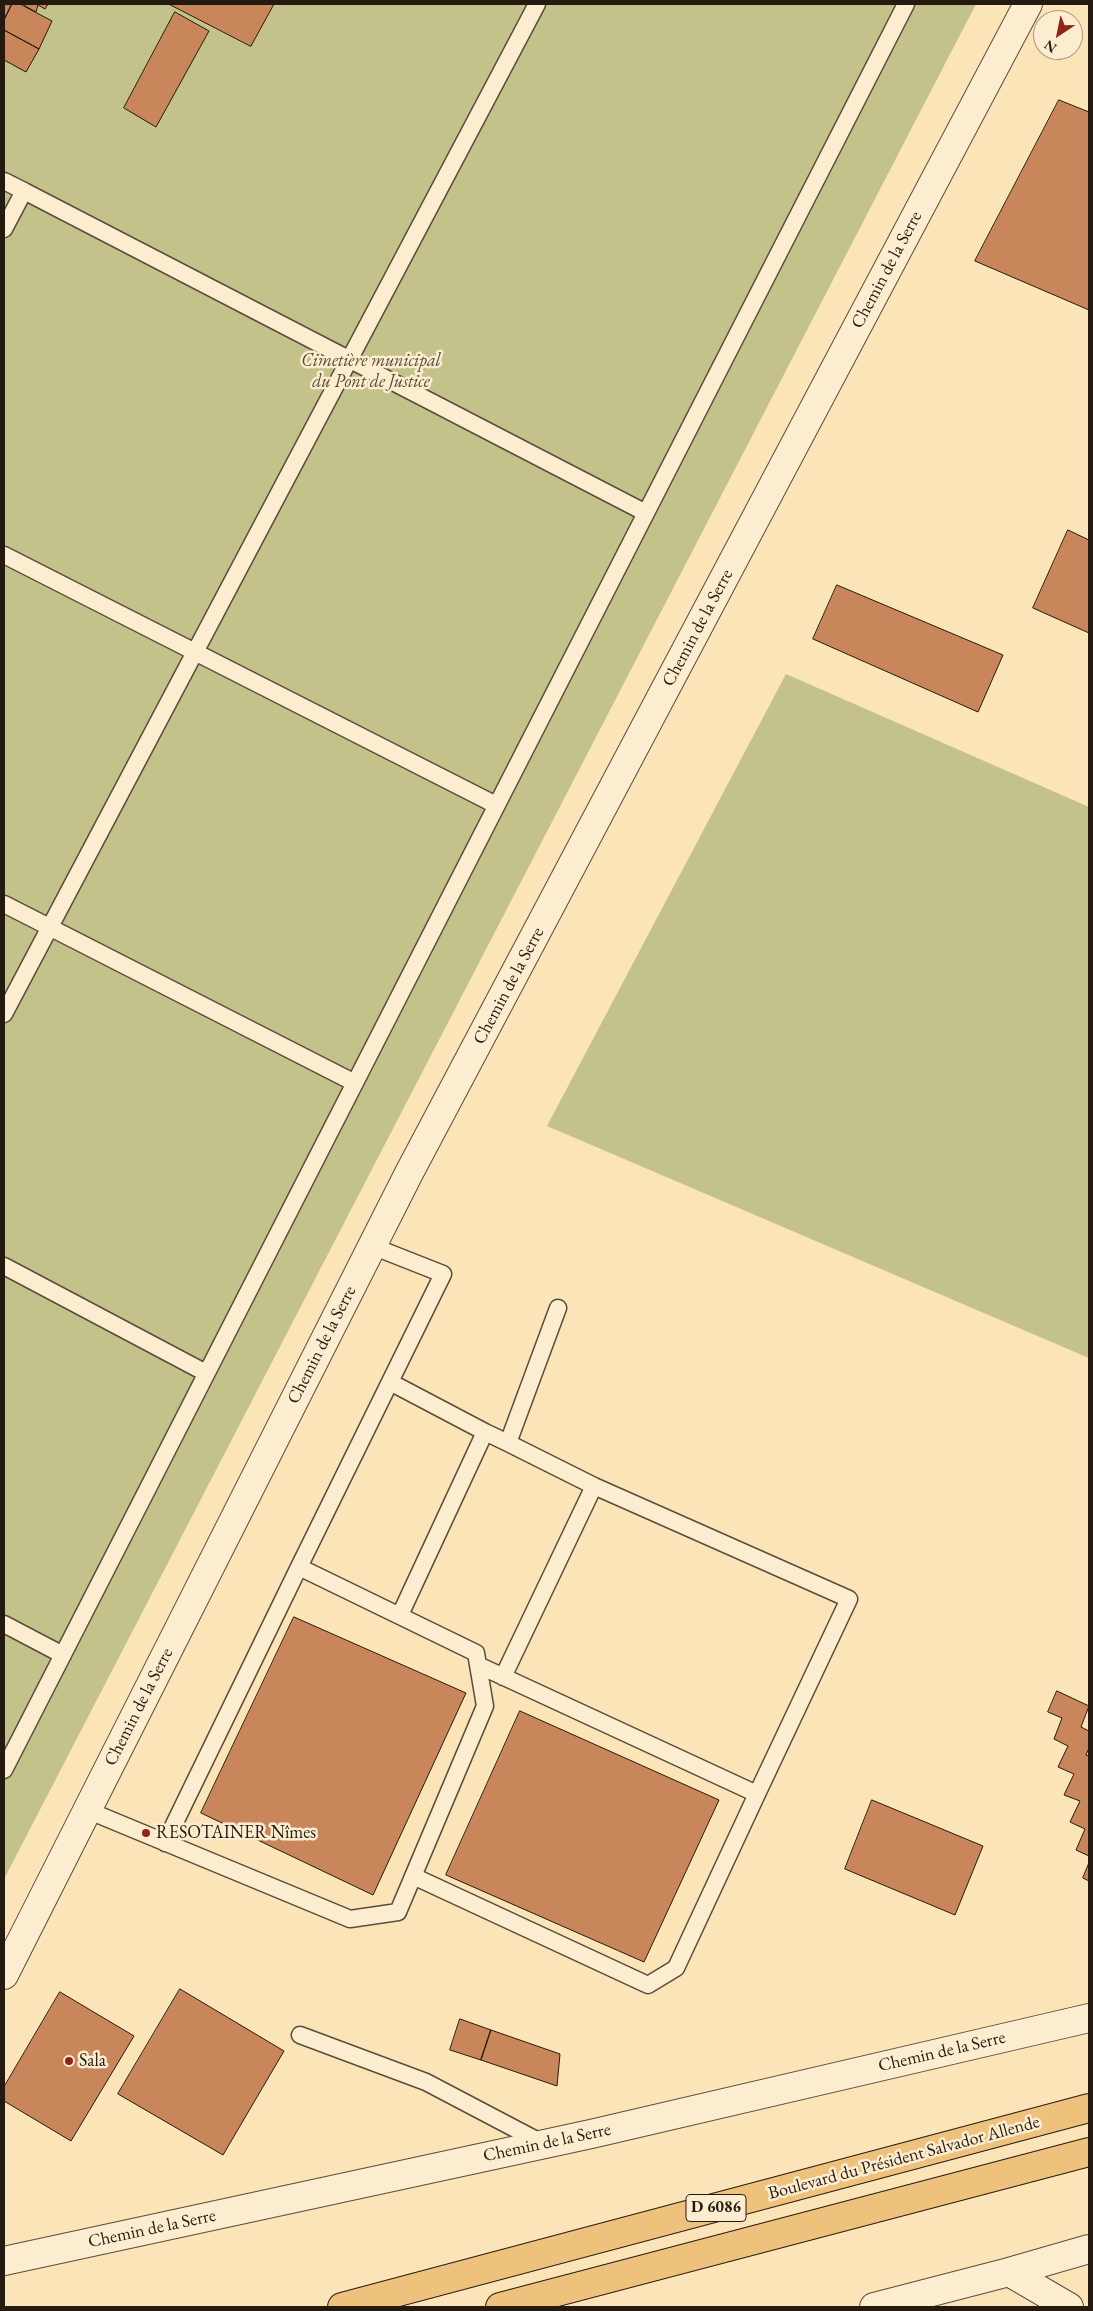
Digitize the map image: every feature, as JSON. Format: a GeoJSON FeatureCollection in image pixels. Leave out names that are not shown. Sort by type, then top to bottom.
{"type":"FeatureCollection","features":[{"type":"Feature","properties":{"kind":"main road","name":"Boulevard du Président Salvador Allende"},"geometry":{"type":"LineString","coordinates":[[342,2307],[1089,2108]]}},
{"type":"Feature","properties":{"kind":"main road","name":"D 6086"},"geometry":{"type":"LineString","coordinates":[[500,2307],[1089,2152]]}},
{"type":"Feature","properties":{"kind":"street","name":"Chemin de la Serre"},"geometry":{"type":"LineString","coordinates":[[4,1975],[372,1246],[1028,4]]}},
{"type":"Feature","properties":{"kind":"street","name":"Chemin de la Serre"},"geometry":{"type":"LineString","coordinates":[[4,2261],[544,2144],[1089,2018]]}},
{"type":"Feature","properties":{"kind":"street"},"geometry":{"type":"LineString","coordinates":[[874,2307],[1089,2249]]}},
{"type":"Feature","properties":{"kind":"street"},"geometry":{"type":"LineString","coordinates":[[1009,2272],[1069,2307]]}},
{"type":"Feature","properties":{"kind":"lane"},"geometry":{"type":"LineString","coordinates":[[4,1014],[537,4]]}},
{"type":"Feature","properties":{"kind":"lane"},"geometry":{"type":"LineString","coordinates":[[4,1770],[906,4]]}},
{"type":"Feature","properties":{"kind":"lane"},"geometry":{"type":"LineString","coordinates":[[4,181],[646,513]]}},
{"type":"Feature","properties":{"kind":"lane"},"geometry":{"type":"LineString","coordinates":[[4,229],[24,191]]}},
{"type":"Feature","properties":{"kind":"lane"},"geometry":{"type":"LineString","coordinates":[[4,555],[496,805]]}},
{"type":"Feature","properties":{"kind":"lane"},"geometry":{"type":"LineString","coordinates":[[4,904],[355,1083]]}},
{"type":"Feature","properties":{"kind":"lane"},"geometry":{"type":"LineString","coordinates":[[164,1843],[443,1274],[372,1246]]}},
{"type":"Feature","properties":{"kind":"lane"},"geometry":{"type":"LineString","coordinates":[[4,1266],[206,1373]]}},
{"type":"Feature","properties":{"kind":"lane"},"geometry":{"type":"LineString","coordinates":[[508,1443],[558,1308]]}},
{"type":"Feature","properties":{"kind":"lane"},"geometry":{"type":"LineString","coordinates":[[390,1382],[594,1486],[848,1598],[676,1968],[648,1986],[414,1876]]}},
{"type":"Feature","properties":{"kind":"lane"},"geometry":{"type":"LineString","coordinates":[[400,1615],[485,1432]]}},
{"type":"Feature","properties":{"kind":"lane"},"geometry":{"type":"LineString","coordinates":[[503,1677],[594,1486]]}},
{"type":"Feature","properties":{"kind":"lane"},"geometry":{"type":"LineString","coordinates":[[87,1810],[350,1919],[398,1912],[485,1706],[476,1653],[299,1567]]}},
{"type":"Feature","properties":{"kind":"lane"},"geometry":{"type":"LineString","coordinates":[[4,1624],[63,1654]]}},
{"type":"Feature","properties":{"kind":"lane"},"geometry":{"type":"LineString","coordinates":[[478,1665],[756,1794]]}},
{"type":"Feature","properties":{"kind":"lane"},"geometry":{"type":"LineString","coordinates":[[300,2035],[426,2082],[544,2144]]}},
{"type":"Feature","properties":{"kind":"green space","name":"Cimetière municipal du Pont de Justice"},"geometry":{"type":"Polygon","coordinates":[[[4,4],[976,4],[4,1879],[4,4]]]}},
{"type":"Feature","properties":{"kind":"green space"},"geometry":{"type":"Polygon","coordinates":[[[786,674],[1089,807],[1089,1358],[547,1126],[786,674]]]}},
{"type":"Feature","properties":{"kind":"building"},"geometry":{"type":"Polygon","coordinates":[[[4,4],[12,4],[4,20],[4,4]]]}},
{"type":"Feature","properties":{"kind":"building"},"geometry":{"type":"Polygon","coordinates":[[[12,4],[20,4],[52,21],[39,49],[4,30],[4,20],[12,4]]]}},
{"type":"Feature","properties":{"kind":"building"},"geometry":{"type":"Polygon","coordinates":[[[26,4],[48,4],[45,9],[38,5],[36,12],[25,6],[26,4]]]}},
{"type":"Feature","properties":{"kind":"building"},"geometry":{"type":"Polygon","coordinates":[[[169,4],[274,4],[251,46],[169,4]]]}},
{"type":"Feature","properties":{"kind":"building"},"geometry":{"type":"Polygon","coordinates":[[[175,12],[209,31],[156,127],[124,108],[175,12]]]}},
{"type":"Feature","properties":{"kind":"building"},"geometry":{"type":"Polygon","coordinates":[[[4,30],[39,49],[26,72],[4,60],[4,30]]]}},
{"type":"Feature","properties":{"kind":"building"},"geometry":{"type":"Polygon","coordinates":[[[1059,100],[1089,112],[1089,310],[975,261],[1059,100]]]}},
{"type":"Feature","properties":{"kind":"building"},"geometry":{"type":"Polygon","coordinates":[[[1068,530],[1089,540],[1089,633],[1033,608],[1068,530]]]}},
{"type":"Feature","properties":{"kind":"building"},"geometry":{"type":"Polygon","coordinates":[[[837,585],[1003,655],[978,712],[813,639],[837,585]]]}},
{"type":"Feature","properties":{"kind":"building"},"geometry":{"type":"Polygon","coordinates":[[[294,1617],[466,1693],[373,1895],[201,1813],[294,1617]]]}},
{"type":"Feature","properties":{"kind":"building"},"geometry":{"type":"Polygon","coordinates":[[[1057,1691],[1089,1706],[1081,1727],[1089,1731],[1089,1748],[1086,1755],[1089,1756],[1089,1856],[1076,1850],[1085,1829],[1070,1822],[1080,1801],[1064,1795],[1074,1774],[1058,1767],[1068,1746],[1054,1739],[1062,1718],[1048,1712],[1057,1691]]]}},
{"type":"Feature","properties":{"kind":"building"},"geometry":{"type":"Polygon","coordinates":[[[520,1711],[719,1800],[644,1962],[446,1875],[520,1711]]]}},
{"type":"Feature","properties":{"kind":"building"},"geometry":{"type":"Polygon","coordinates":[[[872,1800],[983,1846],[955,1915],[845,1869],[872,1800]]]}},
{"type":"Feature","properties":{"kind":"building"},"geometry":{"type":"Polygon","coordinates":[[[1089,1863],[1089,1881],[1083,1878],[1089,1863]]]}},
{"type":"Feature","properties":{"kind":"building"},"geometry":{"type":"Polygon","coordinates":[[[180,1989],[284,2051],[223,2155],[118,2094],[180,1989]]]}},
{"type":"Feature","properties":{"kind":"building","name":"Sala"},"geometry":{"type":"Polygon","coordinates":[[[60,1992],[134,2036],[71,2141],[4,2101],[4,2087],[60,1992]]]}},
{"type":"Feature","properties":{"kind":"building"},"geometry":{"type":"Polygon","coordinates":[[[460,2019],[491,2030],[481,2060],[450,2050],[460,2019]]]}},
{"type":"Feature","properties":{"kind":"building"},"geometry":{"type":"Polygon","coordinates":[[[491,2030],[560,2054],[557,2086],[481,2060],[491,2030]]]}},
{"type":"Feature","properties":{"kind":"place","name":"RESOTAINER Nîmes"},"geometry":{"type":"Point","coordinates":[146,1833]}},
{"type":"Feature","properties":{"kind":"place","name":"Sala"},"geometry":{"type":"Point","coordinates":[69,2061]}}]}
